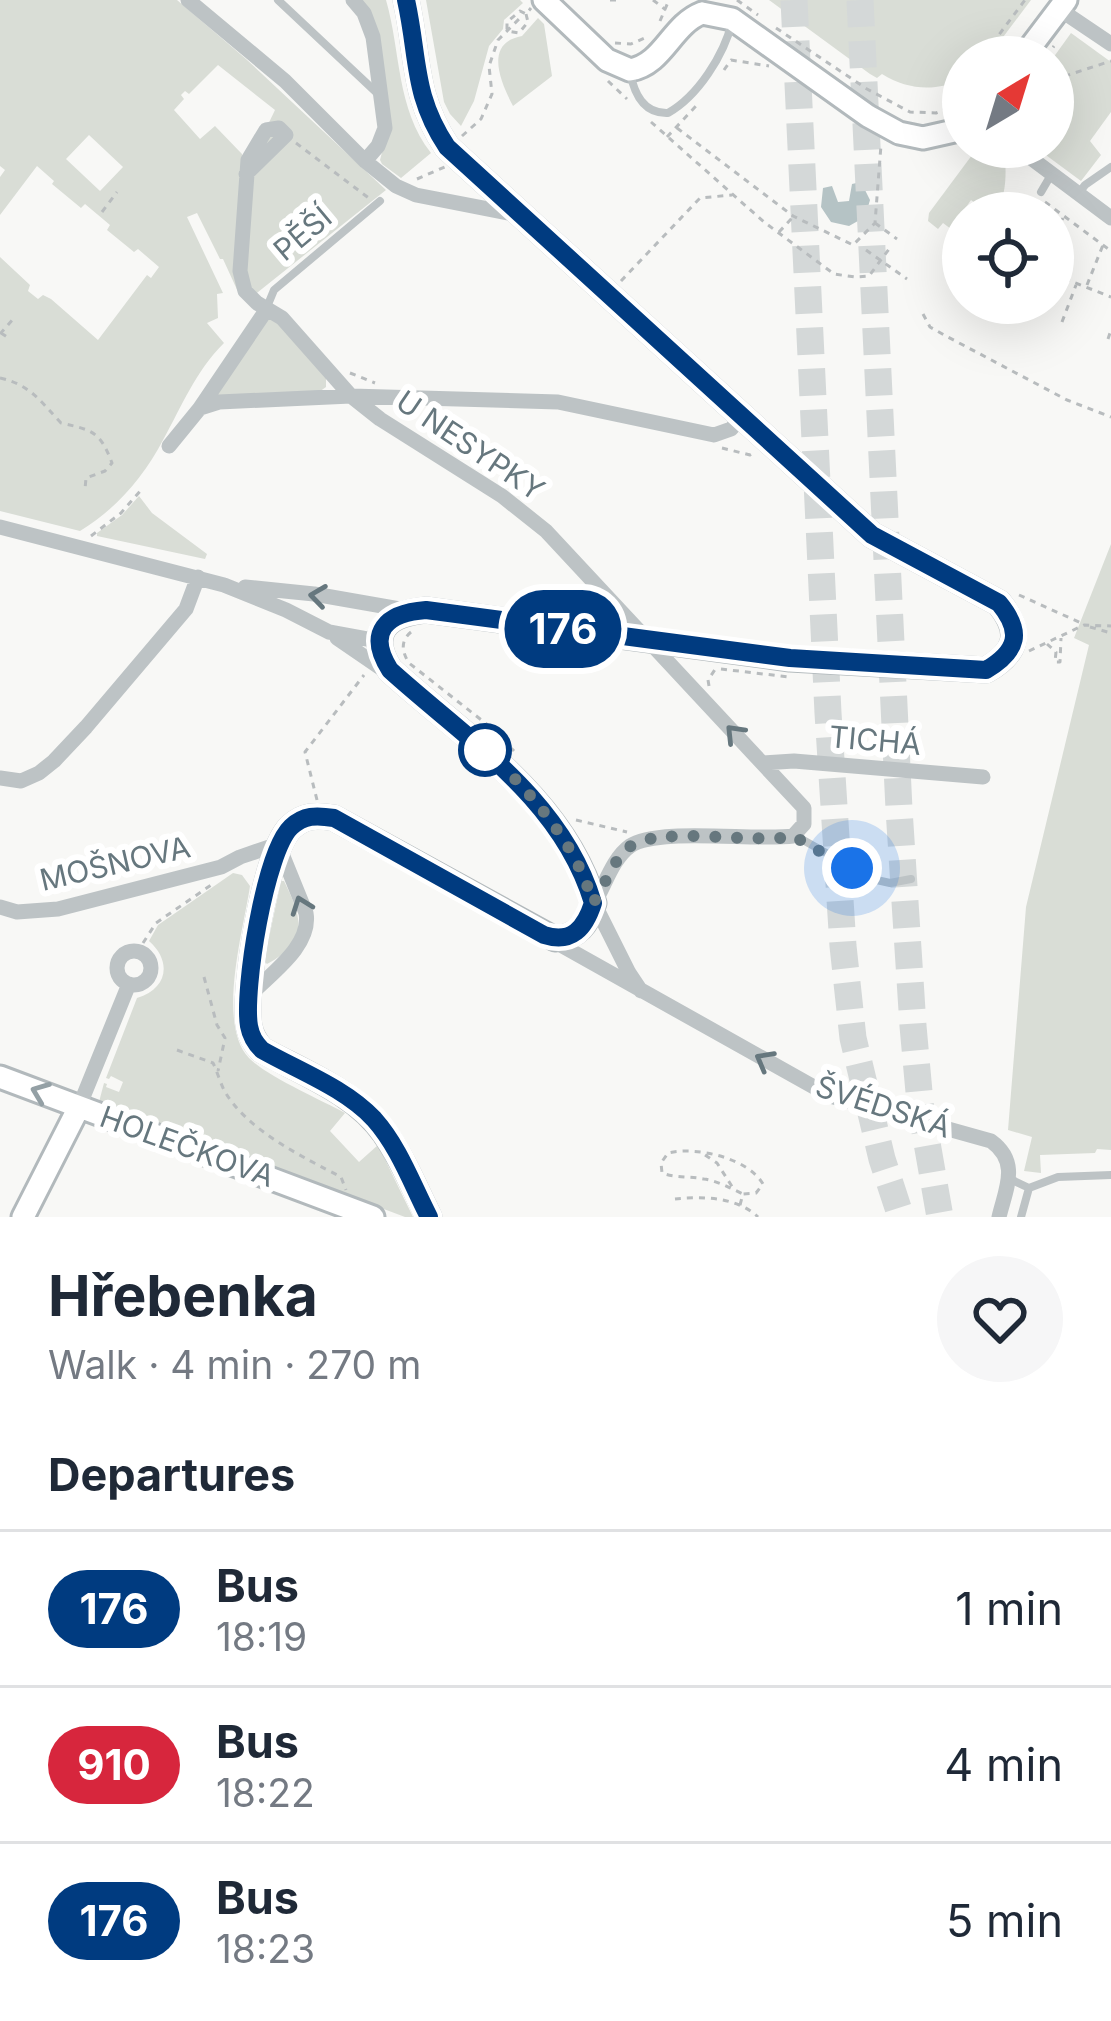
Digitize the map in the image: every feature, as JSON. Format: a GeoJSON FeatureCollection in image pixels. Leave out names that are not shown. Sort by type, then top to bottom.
{"type":"FeatureCollection","features":[{"type":"Feature","properties":{"kind":"street"},"geometry":{"type":"LineString","coordinates":[[188,0],[285,81],[365,161],[397,186],[432,199],[522,215]]}},
{"type":"Feature","properties":{"kind":"street"},"geometry":{"type":"LineString","coordinates":[[353,0],[373,37],[385,128],[365,161]]}},
{"type":"Feature","properties":{"kind":"street"},"geometry":{"type":"LineString","coordinates":[[406,0],[421,98],[447,147],[872,535],[999,603],[1011,617],[1010,650],[986,670],[790,658],[426,610],[413,620],[394,616],[384,626],[378,641],[390,670],[501,764],[554,824],[578,862],[593,903],[641,992]]}},
{"type":"Feature","properties":{"kind":"street"},"geometry":{"type":"LineString","coordinates":[[1038,36],[1062,4],[1111,44]]}},
{"type":"Feature","properties":{"kind":"street"},"geometry":{"type":"LineString","coordinates":[[531,9],[630,70],[652,62],[700,7],[735,10],[868,116],[899,133],[923,138],[942,133]]}},
{"type":"Feature","properties":{"kind":"street","name":"U NESYPKY"},"geometry":{"type":"LineString","coordinates":[[286,135],[246,174],[240,271],[245,291],[282,318],[351,396],[502,496],[546,531],[803,808],[804,824],[795,836]]}},
{"type":"Feature","properties":{"kind":"street"},"geometry":{"type":"LineString","coordinates":[[1044,168],[1111,218]]}},
{"type":"Feature","properties":{"kind":"street"},"geometry":{"type":"LineString","coordinates":[[169,446],[267,309]]}},
{"type":"Feature","properties":{"kind":"street"},"geometry":{"type":"LineString","coordinates":[[200,408],[218,402],[351,396],[558,402],[715,435],[741,418]]}},
{"type":"Feature","properties":{"kind":"street"},"geometry":{"type":"LineString","coordinates":[[0,527],[224,585],[329,632],[413,691]]}},
{"type":"Feature","properties":{"kind":"street"},"geometry":{"type":"LineString","coordinates":[[0,783],[40,773],[86,727],[186,609],[198,578]]}},
{"type":"Feature","properties":{"kind":"street"},"geometry":{"type":"LineString","coordinates":[[224,585],[314,594],[413,620]]}},
{"type":"Feature","properties":{"kind":"street"},"geometry":{"type":"LineString","coordinates":[[329,632],[378,641]]}},
{"type":"Feature","properties":{"kind":"street","name":"TICHÁ"},"geometry":{"type":"LineString","coordinates":[[763,763],[794,761],[983,777]]}},
{"type":"Feature","properties":{"kind":"street"},"geometry":{"type":"LineString","coordinates":[[429,1217],[392,1144],[367,1113],[256,1045],[249,1024],[250,969],[278,844],[289,829],[310,815],[334,818],[555,939],[584,927],[612,869],[630,846],[656,838],[795,836]]}},
{"type":"Feature","properties":{"kind":"street"},"geometry":{"type":"LineString","coordinates":[[249,996],[297,946],[308,924],[278,844]]}},
{"type":"Feature","properties":{"kind":"street","name":"MOŠNOVA"},"geometry":{"type":"LineString","coordinates":[[0,907],[58,909],[206,871],[278,844]]}},
{"type":"Feature","properties":{"kind":"street"},"geometry":{"type":"LineString","coordinates":[[240,857],[267,886]]}},
{"type":"Feature","properties":{"kind":"street","name":"ŠVÉDSKÁ"},"geometry":{"type":"LineString","coordinates":[[544,935],[830,1096],[991,1141],[1007,1157],[1008,1178]]}},
{"type":"Feature","properties":{"kind":"street"},"geometry":{"type":"LineString","coordinates":[[23,1217],[80,1107],[129,984]]}},
{"type":"Feature","properties":{"kind":"street","name":"HOLEČKOVA"},"geometry":{"type":"LineString","coordinates":[[0,1077],[373,1217]]}},
{"type":"Feature","properties":{"kind":"street"},"geometry":{"type":"LineString","coordinates":[[999,1217],[1008,1178]]}},
{"type":"Feature","properties":{"kind":"lane"},"geometry":{"type":"LineString","coordinates":[[278,0],[379,95]]}},
{"type":"Feature","properties":{"kind":"lane"},"geometry":{"type":"LineString","coordinates":[[630,70],[638,98],[656,113],[668,113],[691,94],[724,47],[735,10]]}},
{"type":"Feature","properties":{"kind":"lane"},"geometry":{"type":"LineString","coordinates":[[1078,194],[1111,166]]}},
{"type":"Feature","properties":{"kind":"lane"},"geometry":{"type":"LineString","coordinates":[[1045,192],[1052,174]]}},
{"type":"Feature","properties":{"kind":"lane","name":"PĚŠÍ"},"geometry":{"type":"LineString","coordinates":[[267,309],[276,288],[378,202]]}},
{"type":"Feature","properties":{"kind":"lane"},"geometry":{"type":"LineString","coordinates":[[795,836],[872,879],[890,884],[911,880]]}},
{"type":"Feature","properties":{"kind":"lane"},"geometry":{"type":"LineString","coordinates":[[1008,1178],[1029,1188],[1058,1177],[1111,1175]]}},
{"type":"Feature","properties":{"kind":"lane"},"geometry":{"type":"LineString","coordinates":[[1021,1217],[1029,1188]]}},
{"type":"Feature","properties":{"kind":"path"},"geometry":{"type":"LineString","coordinates":[[610,0],[619,0]]}},
{"type":"Feature","properties":{"kind":"path"},"geometry":{"type":"LineString","coordinates":[[653,0],[667,10]]}},
{"type":"Feature","properties":{"kind":"path"},"geometry":{"type":"LineString","coordinates":[[660,21],[669,0]]}},
{"type":"Feature","properties":{"kind":"path"},"geometry":{"type":"LineString","coordinates":[[998,36],[1024,0]]}},
{"type":"Feature","properties":{"kind":"path"},"geometry":{"type":"LineString","coordinates":[[467,132],[484,113],[491,94],[489,66],[498,40],[531,9]]}},
{"type":"Feature","properties":{"kind":"path"},"geometry":{"type":"LineString","coordinates":[[507,31],[519,33],[531,9]]}},
{"type":"Feature","properties":{"kind":"path"},"geometry":{"type":"LineString","coordinates":[[735,10],[765,20],[910,112],[942,111]]}},
{"type":"Feature","properties":{"kind":"path"},"geometry":{"type":"LineString","coordinates":[[615,44],[631,44],[649,36]]}},
{"type":"Feature","properties":{"kind":"path"},"geometry":{"type":"LineString","coordinates":[[731,60],[776,68]]}},
{"type":"Feature","properties":{"kind":"path"},"geometry":{"type":"LineString","coordinates":[[1074,73],[1111,61]]}},
{"type":"Feature","properties":{"kind":"path"},"geometry":{"type":"LineString","coordinates":[[600,72],[633,105]]}},
{"type":"Feature","properties":{"kind":"path"},"geometry":{"type":"LineString","coordinates":[[667,137],[689,115]]}},
{"type":"Feature","properties":{"kind":"path"},"geometry":{"type":"LineString","coordinates":[[650,121],[778,234],[834,274],[869,276],[892,245]]}},
{"type":"Feature","properties":{"kind":"path"},"geometry":{"type":"LineString","coordinates":[[677,128],[793,216],[853,245],[875,223],[881,137]]}},
{"type":"Feature","properties":{"kind":"path"},"geometry":{"type":"LineString","coordinates":[[286,135],[378,202]]}},
{"type":"Feature","properties":{"kind":"path"},"geometry":{"type":"LineString","coordinates":[[397,186],[448,165]]}},
{"type":"Feature","properties":{"kind":"path"},"geometry":{"type":"LineString","coordinates":[[102,212],[117,192]]}},
{"type":"Feature","properties":{"kind":"path"},"geometry":{"type":"LineString","coordinates":[[620,282],[700,198],[732,194]]}},
{"type":"Feature","properties":{"kind":"path"},"geometry":{"type":"LineString","coordinates":[[778,234],[793,216]]}},
{"type":"Feature","properties":{"kind":"path"},"geometry":{"type":"LineString","coordinates":[[875,223],[898,239]]}},
{"type":"Feature","properties":{"kind":"path"},"geometry":{"type":"LineString","coordinates":[[1074,223],[1111,251]]}},
{"type":"Feature","properties":{"kind":"path"},"geometry":{"type":"LineString","coordinates":[[1086,287],[1103,245]]}},
{"type":"Feature","properties":{"kind":"path"},"geometry":{"type":"LineString","coordinates":[[866,250],[907,279]]}},
{"type":"Feature","properties":{"kind":"path"},"geometry":{"type":"LineString","coordinates":[[1074,282],[1111,297]]}},
{"type":"Feature","properties":{"kind":"path"},"geometry":{"type":"LineString","coordinates":[[1074,291],[1077,283]]}},
{"type":"Feature","properties":{"kind":"path"},"geometry":{"type":"LineString","coordinates":[[923,314],[930,327],[946,336],[1067,400],[1111,417]]}},
{"type":"Feature","properties":{"kind":"path"},"geometry":{"type":"LineString","coordinates":[[10,339],[0,333],[14,318]]}},
{"type":"Feature","properties":{"kind":"path"},"geometry":{"type":"LineString","coordinates":[[1108,339],[1111,330]]}},
{"type":"Feature","properties":{"kind":"path"},"geometry":{"type":"LineString","coordinates":[[340,368],[385,386]]}},
{"type":"Feature","properties":{"kind":"path"},"geometry":{"type":"LineString","coordinates":[[0,378],[22,385],[61,423],[95,433],[112,464],[86,478],[85,489]]}},
{"type":"Feature","properties":{"kind":"path"},"geometry":{"type":"LineString","coordinates":[[721,448],[750,455],[756,452]]}},
{"type":"Feature","properties":{"kind":"path"},"geometry":{"type":"LineString","coordinates":[[92,536],[142,490]]}},
{"type":"Feature","properties":{"kind":"path"},"geometry":{"type":"LineString","coordinates":[[1019,595],[1111,633]]}},
{"type":"Feature","properties":{"kind":"path"},"geometry":{"type":"LineString","coordinates":[[413,620],[403,649],[409,663],[514,751]]}},
{"type":"Feature","properties":{"kind":"path"},"geometry":{"type":"LineString","coordinates":[[1028,651],[1084,625],[1111,626]]}},
{"type":"Feature","properties":{"kind":"path"},"geometry":{"type":"LineString","coordinates":[[1046,643],[1056,652],[1055,662],[1060,662],[1061,636]]}},
{"type":"Feature","properties":{"kind":"path"},"geometry":{"type":"LineString","coordinates":[[317,801],[305,752],[368,670]]}},
{"type":"Feature","properties":{"kind":"path"},"geometry":{"type":"LineString","coordinates":[[576,820],[626,831],[630,846]]}},
{"type":"Feature","properties":{"kind":"path"},"geometry":{"type":"LineString","coordinates":[[143,943],[156,922],[216,881]]}},
{"type":"Feature","properties":{"kind":"path"},"geometry":{"type":"LineString","coordinates":[[204,977],[225,1039],[218,1073]]}},
{"type":"Feature","properties":{"kind":"path"},"geometry":{"type":"LineString","coordinates":[[177,1050],[213,1063],[225,1092],[246,1116],[290,1150],[341,1178],[339,1206]]}},
{"type":"Feature","properties":{"kind":"path"},"geometry":{"type":"LineString","coordinates":[[668,1153],[701,1153],[756,1173],[761,1178],[760,1189],[743,1194],[703,1179],[668,1177],[660,1169],[668,1153]]}},
{"type":"Feature","properties":{"kind":"path"},"geometry":{"type":"LineString","coordinates":[[701,1153],[717,1163],[734,1190]]}},
{"type":"Feature","properties":{"kind":"path"},"geometry":{"type":"LineString","coordinates":[[740,1205],[743,1194]]}},
{"type":"Feature","properties":{"kind":"path"},"geometry":{"type":"LineString","coordinates":[[674,1199],[709,1198],[740,1205],[758,1217]]}},
{"type":"Feature","properties":{"kind":"shaded area"},"geometry":{"type":"Polygon","coordinates":[[[0,0],[177,0],[386,190],[253,296],[245,278],[245,198],[275,110],[218,65],[189,94],[181,95],[184,99],[174,110],[200,139],[215,126],[242,154],[239,294],[197,213],[187,217],[223,293],[217,294],[218,318],[207,323],[224,343],[197,377],[138,480],[80,531],[0,511],[0,257],[30,285],[28,291],[38,299],[43,295],[51,299],[98,340],[147,275],[151,278],[159,267],[107,230],[110,225],[85,204],[81,208],[37,166],[0,215],[0,177],[5,170],[0,166],[0,0]],[[89,135],[66,159],[100,191],[123,167],[89,135]]]}},
{"type":"Feature","properties":{"kind":"shaded area"},"geometry":{"type":"Polygon","coordinates":[[[358,0],[386,0],[405,99],[431,153],[401,178],[380,160],[388,129],[358,0]]]}},
{"type":"Feature","properties":{"kind":"shaded area"},"geometry":{"type":"Polygon","coordinates":[[[426,0],[523,3],[504,20],[503,29],[489,46],[474,101],[461,126],[444,102],[426,0]]]}},
{"type":"Feature","properties":{"kind":"shaded area"},"geometry":{"type":"Polygon","coordinates":[[[769,0],[1031,0],[1004,36],[942,36],[942,86],[922,87],[870,74],[769,0]]]}},
{"type":"Feature","properties":{"kind":"shaded area"},"geometry":{"type":"Polygon","coordinates":[[[538,18],[544,24],[552,76],[513,106],[500,76],[499,55],[502,47],[522,36],[538,18]]]}},
{"type":"Feature","properties":{"kind":"shaded area"},"geometry":{"type":"Polygon","coordinates":[[[1071,33],[1111,62],[1111,112],[1090,141],[1101,155],[1081,181],[1063,168],[1074,168],[1074,36],[1069,36],[1071,33]]]}},
{"type":"Feature","properties":{"kind":"shaded area"},"geometry":{"type":"Polygon","coordinates":[[[962,168],[1005,168],[1004,192],[945,192],[962,168]]]}},
{"type":"Feature","properties":{"kind":"shaded area"},"geometry":{"type":"Polygon","coordinates":[[[861,182],[870,200],[865,217],[849,226],[831,222],[821,207],[823,188],[832,186],[838,202],[849,201],[852,184],[861,182]]]}},
{"type":"Feature","properties":{"kind":"shaded area"},"geometry":{"type":"Polygon","coordinates":[[[942,195],[938,229],[928,221],[942,195]]]}},
{"type":"Feature","properties":{"kind":"shaded area"},"geometry":{"type":"Polygon","coordinates":[[[274,316],[326,378],[326,387],[319,392],[212,398],[269,317],[274,316]]]}},
{"type":"Feature","properties":{"kind":"shaded area"},"geometry":{"type":"Polygon","coordinates":[[[139,496],[152,513],[207,554],[205,559],[97,536],[139,496]]]}},
{"type":"Feature","properties":{"kind":"shaded area"},"geometry":{"type":"Polygon","coordinates":[[[1111,544],[1111,1150],[1040,1155],[1041,1173],[1024,1171],[1032,1137],[1008,1130],[1026,907],[1089,645],[1074,638],[1111,544]]]}},
{"type":"Feature","properties":{"kind":"shaded area"},"geometry":{"type":"Polygon","coordinates":[[[233,873],[242,875],[250,886],[233,1000],[239,1043],[268,1072],[345,1113],[330,1131],[359,1162],[378,1145],[413,1217],[99,1102],[104,1083],[119,1092],[123,1082],[106,1078],[137,998],[155,988],[163,974],[161,957],[149,941],[158,925],[233,873]]]}},
{"type":"Feature","properties":{"kind":"shaded area"},"geometry":{"type":"Polygon","coordinates":[[[281,881],[295,906],[298,928],[290,947],[267,964],[264,961],[281,881]]]}},
{"type":"Feature","properties":{"kind":"tunnel"},"geometry":{"type":"LineString","coordinates":[[794,0],[843,946],[853,1038],[901,1217]]}},
{"type":"Feature","properties":{"kind":"tunnel"},"geometry":{"type":"LineString","coordinates":[[860,0],[913,1026],[920,1103],[940,1217]]}},
{"type":"Feature","properties":{"kind":"bus line","name":"176"},"geometry":{"type":"LineString","coordinates":[[406,0],[421,98],[447,147],[872,535],[999,603],[1011,617],[1014,630],[1010,650],[986,670],[715,650],[426,610],[394,616],[384,626],[378,641],[390,670],[501,764],[554,824],[578,862],[593,903],[584,927],[567,938],[555,939],[334,818],[310,815],[289,829],[278,844],[250,969],[252,1037],[262,1050],[347,1098],[376,1122],[429,1217]]}},
{"type":"Feature","properties":{"kind":"route"},"geometry":{"type":"LineString","coordinates":[[485,750],[477,742],[554,824],[578,862],[593,903],[630,846],[656,838],[795,836],[852,868]]}}]}
